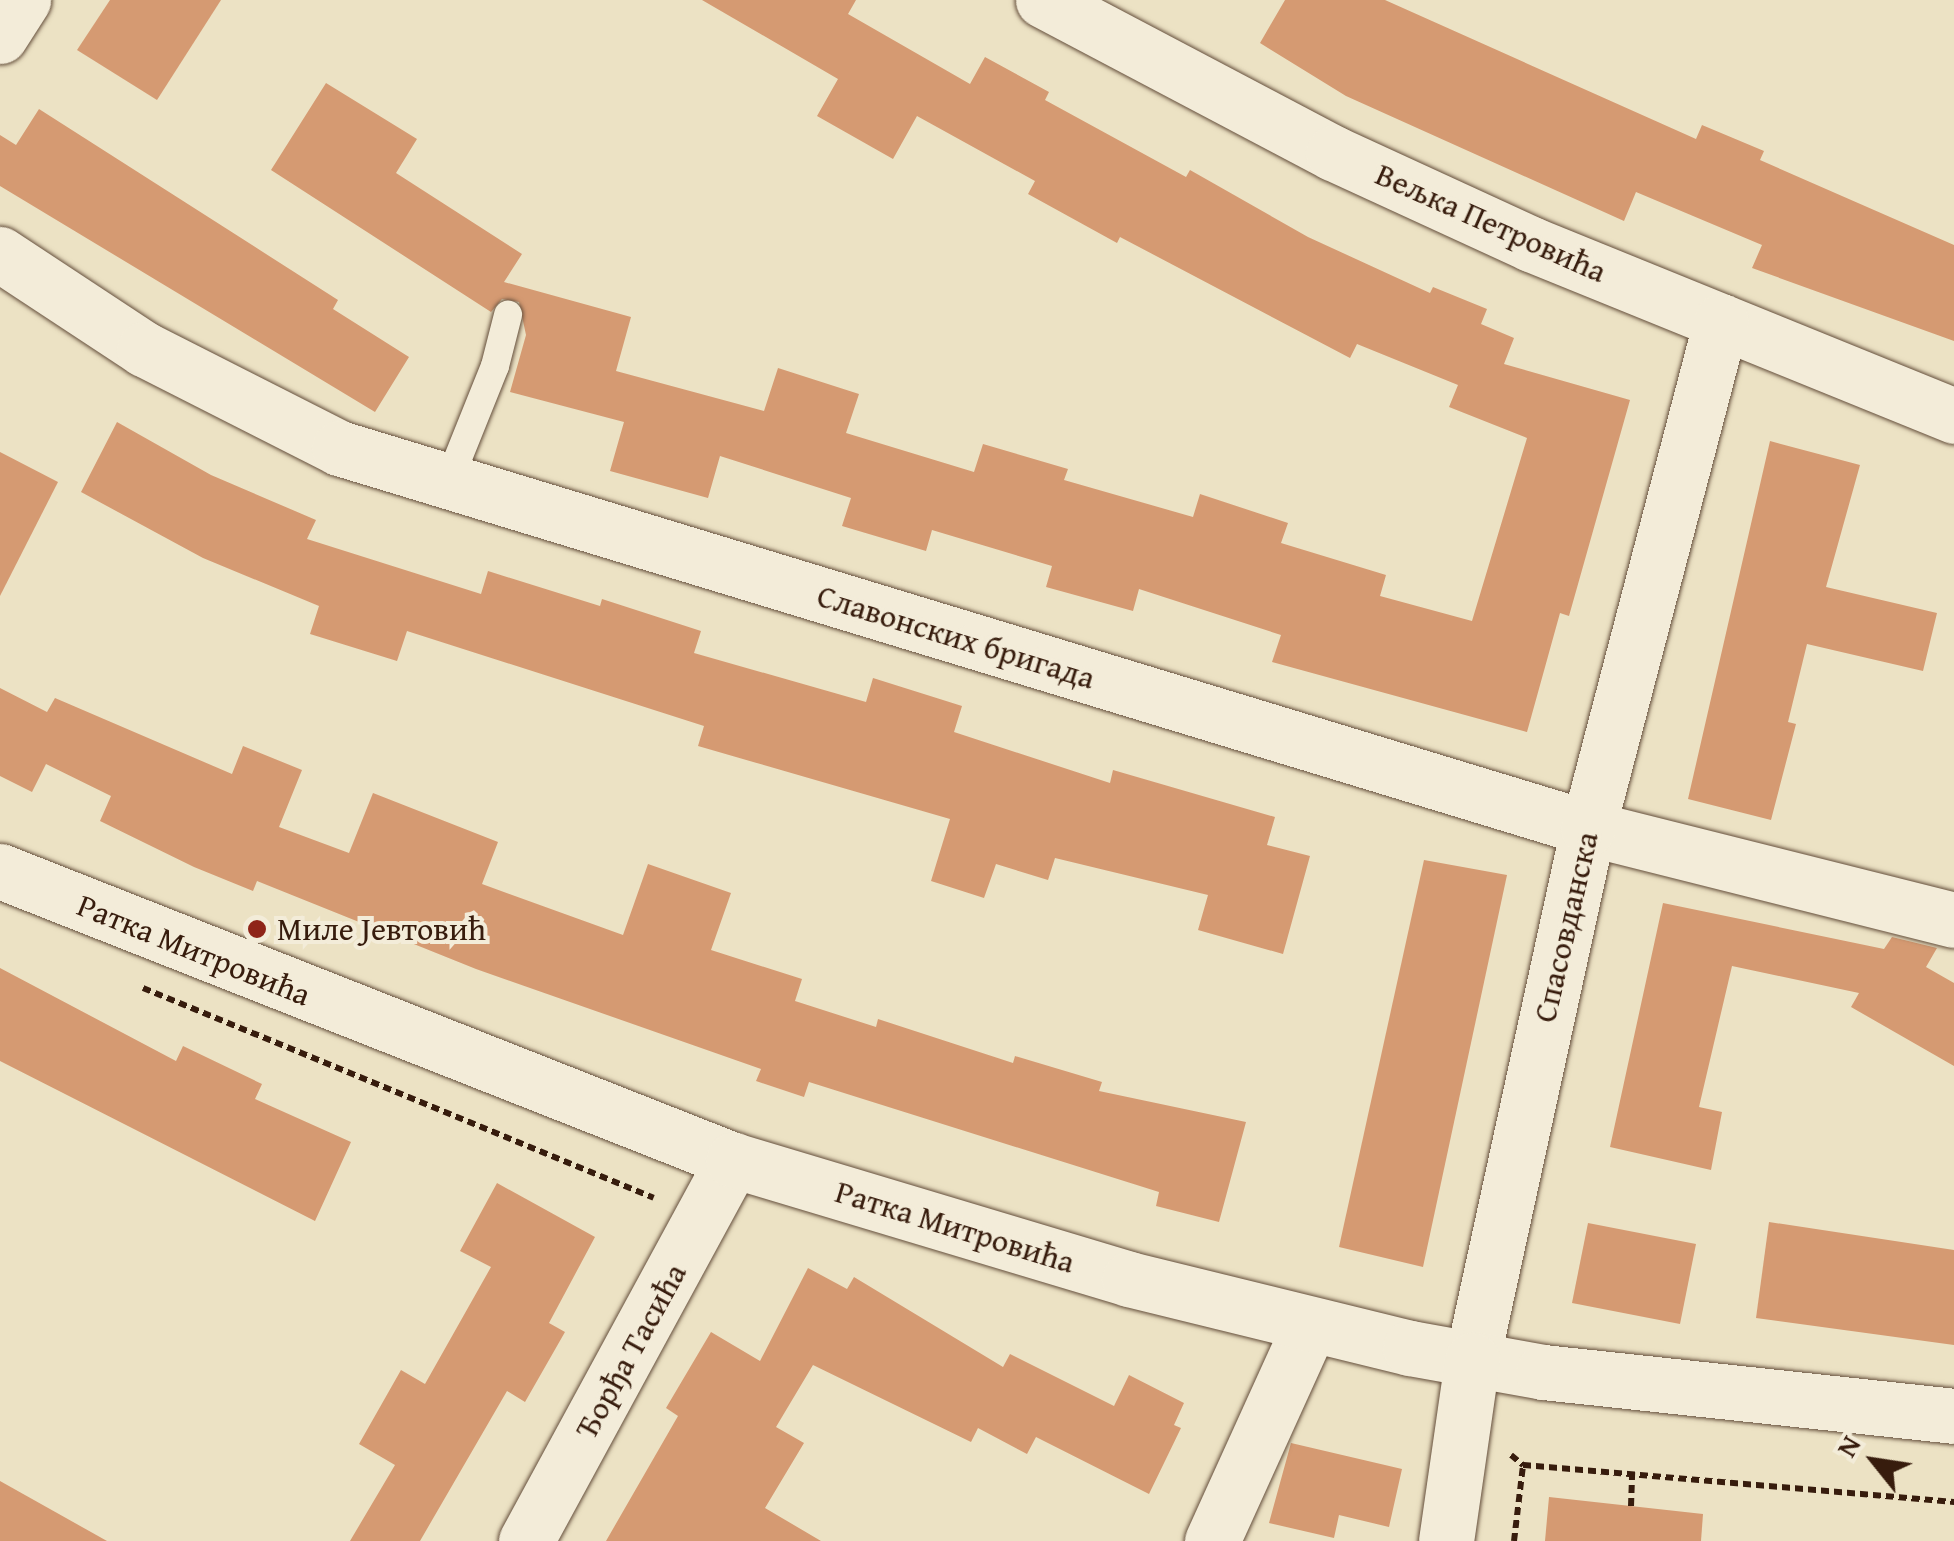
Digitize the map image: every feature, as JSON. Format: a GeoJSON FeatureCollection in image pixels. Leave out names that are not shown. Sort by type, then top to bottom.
{"type":"FeatureCollection","features":[{"type":"Feature","properties":{"kind":"street"},"geometry":{"type":"LineString","coordinates":[[0,36],[23,0]]}},
{"type":"Feature","properties":{"kind":"street","name":"Вељка Петровића"},"geometry":{"type":"LineString","coordinates":[[1043,0],[1333,153],[1720,321],[1954,416]]}},
{"type":"Feature","properties":{"kind":"street","name":"Славонских бригада"},"geometry":{"type":"LineString","coordinates":[[0,254],[144,349],[263,415],[448,484],[1588,828],[1954,920]]}},
{"type":"Feature","properties":{"kind":"street","name":"Спасовданска"},"geometry":{"type":"LineString","coordinates":[[1446,1541],[1472,1360],[1588,828],[1720,321]]}},
{"type":"Feature","properties":{"kind":"street","name":"Ратка Митровића"},"geometry":{"type":"LineString","coordinates":[[0,871],[733,1160],[1129,1279],[1310,1325],[1472,1360],[1727,1396],[1954,1416]]}},
{"type":"Feature","properties":{"kind":"street","name":"Ђорђа Тасића"},"geometry":{"type":"LineString","coordinates":[[526,1541],[733,1160]]}},
{"type":"Feature","properties":{"kind":"street"},"geometry":{"type":"LineString","coordinates":[[1212,1541],[1310,1325]]}},
{"type":"Feature","properties":{"kind":"lane"},"geometry":{"type":"LineString","coordinates":[[448,484],[495,366],[508,315]]}},
{"type":"Feature","properties":{"kind":"path"},"geometry":{"type":"LineString","coordinates":[[1514,1541],[1523,1465],[1954,1502]]}},
{"type":"Feature","properties":{"kind":"path"},"geometry":{"type":"LineString","coordinates":[[1631,1506],[1632,1472]]}},
{"type":"Feature","properties":{"kind":"building"},"geometry":{"type":"Polygon","coordinates":[[[110,0],[221,0],[157,100],[77,50],[110,0]]]}},
{"type":"Feature","properties":{"kind":"building"},"geometry":{"type":"Polygon","coordinates":[[[702,0],[856,0],[848,14],[970,84],[985,57],[1049,92],[1045,100],[1186,177],[1190,170],[1308,237],[1430,293],[1433,287],[1487,309],[1481,324],[1514,338],[1504,364],[1630,400],[1569,616],[1560,613],[1527,732],[1272,662],[1281,635],[1139,589],[1133,611],[1046,587],[1052,566],[932,530],[926,551],[842,526],[851,498],[720,456],[708,498],[610,471],[624,422],[510,392],[526,335],[519,302],[502,299],[491,312],[271,170],[326,83],[417,139],[396,173],[522,254],[504,282],[631,317],[616,371],[764,411],[778,368],[859,394],[846,433],[974,472],[983,444],[1068,469],[1064,480],[1193,517],[1200,494],[1288,523],[1281,543],[1386,575],[1380,596],[1472,621],[1527,438],[1449,407],[1458,385],[1357,344],[1350,358],[1120,237],[1117,243],[1028,194],[1035,181],[917,116],[893,159],[817,116],[838,79],[702,0]]]}},
{"type":"Feature","properties":{"kind":"building"},"geometry":{"type":"Polygon","coordinates":[[[1285,0],[1385,0],[1696,139],[1702,125],[1764,151],[1760,160],[1954,245],[1954,341],[1752,268],[1762,245],[1636,192],[1624,221],[1346,96],[1260,43],[1285,0]]]}},
{"type":"Feature","properties":{"kind":"building"},"geometry":{"type":"Polygon","coordinates":[[[39,109],[338,300],[333,309],[409,357],[375,412],[0,186],[0,135],[16,145],[39,109]]]}},
{"type":"Feature","properties":{"kind":"building"},"geometry":{"type":"Polygon","coordinates":[[[117,422],[211,475],[316,520],[307,539],[481,594],[488,571],[600,606],[602,599],[701,631],[694,653],[866,702],[873,678],[962,706],[954,732],[1110,783],[1113,770],[1275,817],[1267,845],[1310,856],[1283,954],[1198,930],[1208,895],[1055,858],[1048,880],[996,864],[984,898],[931,881],[950,819],[698,746],[704,726],[407,631],[397,661],[310,634],[319,606],[203,558],[81,492],[117,422]]]}},
{"type":"Feature","properties":{"kind":"building"},"geometry":{"type":"Polygon","coordinates":[[[1770,441],[1860,465],[1826,587],[1937,613],[1923,671],[1807,644],[1788,722],[1796,724],[1771,820],[1688,799],[1770,441]]]}},
{"type":"Feature","properties":{"kind":"building"},"geometry":{"type":"Polygon","coordinates":[[[0,452],[58,482],[0,596],[0,452]]]}},
{"type":"Feature","properties":{"kind":"building"},"geometry":{"type":"Polygon","coordinates":[[[0,688],[47,712],[55,698],[232,774],[243,746],[302,770],[279,827],[349,853],[373,793],[498,842],[482,884],[623,935],[648,864],[731,893],[711,950],[802,979],[795,1001],[876,1027],[878,1019],[1013,1063],[1015,1056],[1102,1082],[1099,1091],[1246,1122],[1219,1222],[1156,1206],[1159,1192],[809,1082],[804,1097],[756,1081],[761,1069],[476,969],[257,881],[253,891],[194,867],[100,821],[111,796],[46,764],[32,792],[0,776],[0,688]]]}},
{"type":"Feature","properties":{"kind":"building"},"geometry":{"type":"Polygon","coordinates":[[[1424,860],[1507,875],[1423,1267],[1339,1247],[1424,860]]]}},
{"type":"Feature","properties":{"kind":"building"},"geometry":{"type":"Polygon","coordinates":[[[1663,903],[1884,949],[1892,937],[1937,948],[1926,967],[1954,983],[1954,1066],[1851,1007],[1859,993],[1732,966],[1699,1107],[1722,1112],[1711,1170],[1610,1147],[1663,903]]]}},
{"type":"Feature","properties":{"kind":"building"},"geometry":{"type":"Polygon","coordinates":[[[0,968],[176,1061],[183,1046],[262,1084],[255,1099],[351,1142],[315,1221],[0,1061],[0,968]]]}},
{"type":"Feature","properties":{"kind":"building"},"geometry":{"type":"Polygon","coordinates":[[[497,1183],[595,1237],[549,1323],[565,1332],[525,1402],[507,1391],[420,1541],[350,1541],[395,1465],[359,1444],[401,1370],[425,1384],[491,1267],[460,1251],[497,1183]]]}},
{"type":"Feature","properties":{"kind":"building"},"geometry":{"type":"Polygon","coordinates":[[[1769,1222],[1954,1250],[1954,1345],[1756,1318],[1769,1222]]]}},
{"type":"Feature","properties":{"kind":"building"},"geometry":{"type":"Polygon","coordinates":[[[1588,1223],[1696,1244],[1680,1324],[1572,1303],[1588,1223]]]}},
{"type":"Feature","properties":{"kind":"building"},"geometry":{"type":"Polygon","coordinates":[[[808,1268],[847,1289],[854,1277],[1003,1367],[1010,1354],[1114,1406],[1129,1375],[1184,1403],[1174,1425],[1181,1428],[1149,1494],[1036,1437],[1027,1454],[978,1428],[971,1442],[813,1365],[776,1427],[804,1443],[765,1508],[821,1541],[606,1541],[678,1416],[666,1408],[711,1332],[760,1361],[808,1268]]]}},
{"type":"Feature","properties":{"kind":"building"},"geometry":{"type":"Polygon","coordinates":[[[1291,1443],[1402,1469],[1389,1527],[1339,1515],[1334,1538],[1269,1523],[1291,1443]]]}},
{"type":"Feature","properties":{"kind":"building"},"geometry":{"type":"Polygon","coordinates":[[[0,1481],[107,1541],[0,1541],[0,1481]]]}},
{"type":"Feature","properties":{"kind":"building"},"geometry":{"type":"Polygon","coordinates":[[[1549,1497],[1703,1514],[1701,1541],[1545,1541],[1549,1497]]]}},
{"type":"Feature","properties":{"kind":"place","name":"Миле Јевтовић"},"geometry":{"type":"Point","coordinates":[257,929]}}]}
